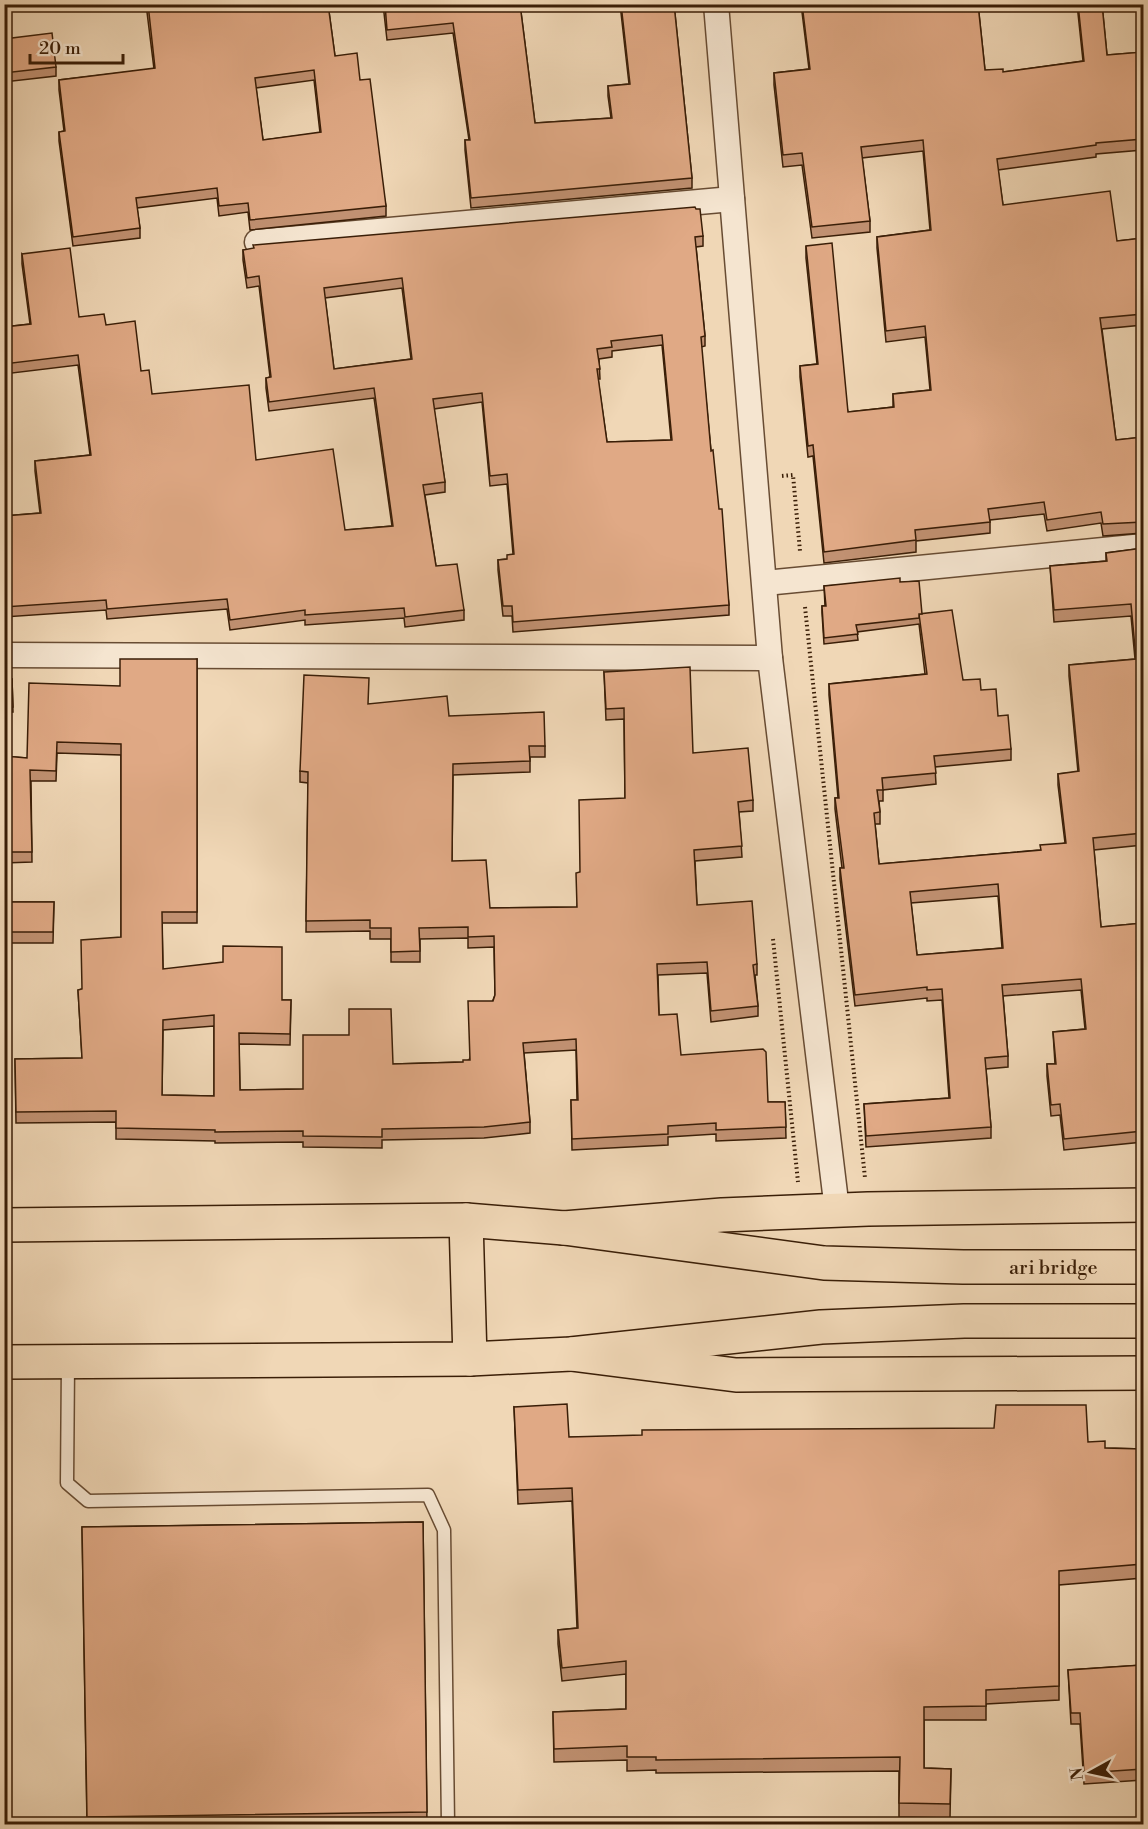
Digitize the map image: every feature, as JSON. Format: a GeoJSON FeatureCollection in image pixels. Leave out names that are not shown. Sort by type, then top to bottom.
{"type":"FeatureCollection","features":[{"type":"Feature","properties":{"kind":"main road"},"geometry":{"type":"LineString","coordinates":[[4,1226],[466,1220],[564,1228],[722,1215],[837,1210],[1143,1205]]}},
{"type":"Feature","properties":{"kind":"main road"},"geometry":{"type":"LineString","coordinates":[[466,1220],[470,1359]]}},
{"type":"Feature","properties":{"kind":"main road","name":"ari bridge"},"geometry":{"type":"LineString","coordinates":[[564,1228],[824,1263],[963,1267],[1143,1267]]}},
{"type":"Feature","properties":{"kind":"main road"},"geometry":{"type":"LineString","coordinates":[[4,1362],[470,1359],[571,1354],[821,1328],[964,1321],[1143,1321]]}},
{"type":"Feature","properties":{"kind":"main road"},"geometry":{"type":"LineString","coordinates":[[571,1354],[736,1375],[1143,1373]]}},
{"type":"Feature","properties":{"kind":"street"},"geometry":{"type":"LineString","coordinates":[[716,4],[770,658],[837,1210]]}},
{"type":"Feature","properties":{"kind":"street"},"geometry":{"type":"LineString","coordinates":[[257,242],[732,199]]}},
{"type":"Feature","properties":{"kind":"street"},"geometry":{"type":"LineString","coordinates":[[765,583],[1143,546]]}},
{"type":"Feature","properties":{"kind":"street"},"geometry":{"type":"LineString","coordinates":[[4,656],[770,658]]}},
{"type":"Feature","properties":{"kind":"lane"},"geometry":{"type":"LineString","coordinates":[[68,1361],[67,1483],[88,1501],[428,1495],[444,1530],[448,1824]]}},
{"type":"Feature","properties":{"kind":"building"},"geometry":{"type":"Polygon","coordinates":[[[148,4],[328,4],[335,56],[357,53],[360,80],[370,79],[386,206],[250,220],[248,203],[219,206],[217,188],[136,198],[140,228],[73,237],[59,132],[65,131],[59,80],[155,68],[148,4]],[[314,70],[255,78],[263,140],[321,132],[314,70]]]}},
{"type":"Feature","properties":{"kind":"building"},"geometry":{"type":"Polygon","coordinates":[[[385,4],[520,4],[535,123],[612,118],[608,86],[630,84],[621,4],[674,4],[692,178],[471,198],[465,140],[470,140],[453,23],[387,30],[385,4]]]}},
{"type":"Feature","properties":{"kind":"building"},"geometry":{"type":"Polygon","coordinates":[[[802,4],[978,4],[985,70],[1003,69],[1003,72],[1084,61],[1078,4],[1102,4],[1107,55],[1143,52],[1143,139],[1096,143],[1096,145],[997,159],[1003,205],[1110,191],[1117,241],[1143,238],[1143,314],[1100,318],[1116,440],[1143,437],[1143,522],[1103,524],[1101,512],[1047,520],[1044,502],[988,509],[990,522],[915,530],[916,540],[824,552],[813,445],[808,446],[800,366],[818,364],[806,246],[832,243],[848,412],[894,407],[893,394],[931,390],[925,326],[886,331],[877,237],[931,230],[923,140],[861,147],[870,221],[812,227],[802,153],[783,155],[774,73],[810,69],[802,4]]]}},
{"type":"Feature","properties":{"kind":"building"},"geometry":{"type":"Polygon","coordinates":[[[52,33],[56,67],[4,73],[4,39],[52,33]]]}},
{"type":"Feature","properties":{"kind":"building"},"geometry":{"type":"Polygon","coordinates":[[[695,207],[700,209],[703,236],[695,237],[705,336],[701,337],[711,451],[713,450],[719,509],[722,509],[729,605],[513,622],[512,606],[503,606],[498,560],[507,559],[507,555],[514,554],[507,474],[490,476],[482,393],[433,399],[445,482],[423,485],[436,566],[457,564],[464,610],[405,617],[404,608],[305,615],[305,610],[230,620],[227,599],[107,609],[106,600],[4,607],[4,516],[41,513],[35,461],[91,455],[78,355],[4,364],[4,327],[31,324],[22,254],[70,248],[79,317],[104,314],[106,325],[135,321],[141,371],[149,370],[152,394],[249,385],[256,460],[333,449],[345,530],[393,526],[374,388],[269,402],[266,378],[271,377],[259,276],[247,278],[243,250],[254,248],[253,245],[695,207]],[[402,278],[324,288],[334,369],[412,359],[402,278]],[[662,335],[611,341],[612,347],[597,349],[600,369],[597,369],[607,442],[672,440],[662,335]]]}},
{"type":"Feature","properties":{"kind":"building"},"geometry":{"type":"Polygon","coordinates":[[[4,427],[8,457],[4,458],[4,427]]]}},
{"type":"Feature","properties":{"kind":"building"},"geometry":{"type":"Polygon","coordinates":[[[1143,548],[1143,833],[1093,838],[1101,927],[1143,923],[1143,1131],[1064,1139],[1060,1104],[1051,1105],[1047,1064],[1056,1064],[1053,1032],[1086,1029],[1081,979],[1002,985],[1008,1056],[985,1058],[991,1127],[866,1136],[864,1104],[950,1098],[942,989],[927,990],[927,987],[855,995],[840,868],[844,868],[835,798],[839,798],[829,684],[927,674],[919,614],[952,610],[963,680],[980,679],[981,690],[996,689],[998,716],[1008,715],[1011,749],[934,756],[936,773],[882,778],[883,790],[877,790],[880,812],[874,813],[879,864],[1041,850],[1040,845],[1066,843],[1058,774],[1079,771],[1069,665],[1136,659],[1131,604],[1054,610],[1050,566],[1107,561],[1106,553],[1143,548]],[[998,884],[910,892],[917,955],[1003,948],[998,884]]]}},
{"type":"Feature","properties":{"kind":"building"},"geometry":{"type":"Polygon","coordinates":[[[900,578],[900,582],[919,581],[922,614],[919,614],[919,618],[856,625],[858,634],[824,638],[822,606],[826,606],[824,586],[900,578]]]}},
{"type":"Feature","properties":{"kind":"building"},"geometry":{"type":"Polygon","coordinates":[[[120,659],[197,659],[197,912],[162,912],[163,969],[223,962],[223,946],[282,947],[282,1000],[291,1000],[290,1034],[239,1033],[240,1090],[303,1089],[303,1035],[349,1035],[349,1009],[391,1009],[393,1064],[463,1062],[463,1060],[470,1060],[468,1001],[493,1001],[495,995],[494,936],[468,937],[468,927],[419,928],[420,951],[391,952],[391,928],[370,928],[370,920],[306,921],[308,772],[300,771],[304,675],[369,678],[368,704],[447,696],[449,716],[544,712],[545,746],[529,746],[530,761],[453,764],[452,861],[486,860],[490,908],[577,907],[576,873],[580,872],[579,800],[625,798],[624,708],[606,709],[604,672],[690,667],[693,753],[748,748],[753,800],[738,802],[742,846],[694,850],[697,905],[752,901],[757,964],[753,965],[758,1006],[711,1011],[707,962],[657,964],[659,1015],[677,1014],[681,1055],[763,1049],[766,1052],[768,1102],[785,1102],[786,1127],[716,1130],[716,1123],[668,1126],[668,1134],[572,1139],[571,1100],[578,1100],[576,1039],[523,1043],[530,1122],[484,1127],[382,1129],[382,1137],[303,1136],[303,1131],[215,1132],[215,1130],[116,1128],[116,1111],[16,1112],[15,1059],[82,1058],[78,990],[82,989],[81,940],[121,937],[121,744],[57,742],[56,771],[30,770],[32,852],[4,852],[4,756],[27,758],[29,683],[120,686],[120,659]],[[214,1015],[163,1020],[162,1095],[214,1096],[214,1015]]]}},
{"type":"Feature","properties":{"kind":"building"},"geometry":{"type":"Polygon","coordinates":[[[12,679],[13,707],[4,708],[4,680],[12,679]]]}},
{"type":"Feature","properties":{"kind":"building"},"geometry":{"type":"Polygon","coordinates":[[[4,902],[54,902],[53,932],[4,932],[4,902]]]}},
{"type":"Feature","properties":{"kind":"building"},"geometry":{"type":"Polygon","coordinates":[[[4,1100],[9,1100],[9,1135],[4,1135],[4,1100]]]}},
{"type":"Feature","properties":{"kind":"building"},"geometry":{"type":"Polygon","coordinates":[[[567,1404],[569,1437],[642,1435],[642,1430],[994,1428],[996,1405],[1086,1405],[1088,1442],[1105,1441],[1105,1448],[1143,1449],[1143,1564],[1059,1571],[1059,1686],[986,1690],[986,1706],[924,1707],[924,1768],[951,1769],[950,1804],[899,1803],[900,1757],[656,1760],[656,1757],[627,1757],[627,1746],[554,1749],[553,1712],[626,1709],[626,1661],[562,1668],[558,1630],[578,1628],[572,1488],[518,1490],[514,1407],[567,1404]]]}},
{"type":"Feature","properties":{"kind":"building"},"geometry":{"type":"Polygon","coordinates":[[[423,1522],[427,1812],[87,1817],[82,1527],[423,1522]]]}},
{"type":"Feature","properties":{"kind":"building"},"geometry":{"type":"Polygon","coordinates":[[[1143,1665],[1143,1769],[1084,1773],[1080,1713],[1071,1713],[1068,1670],[1143,1665]]]}}]}
